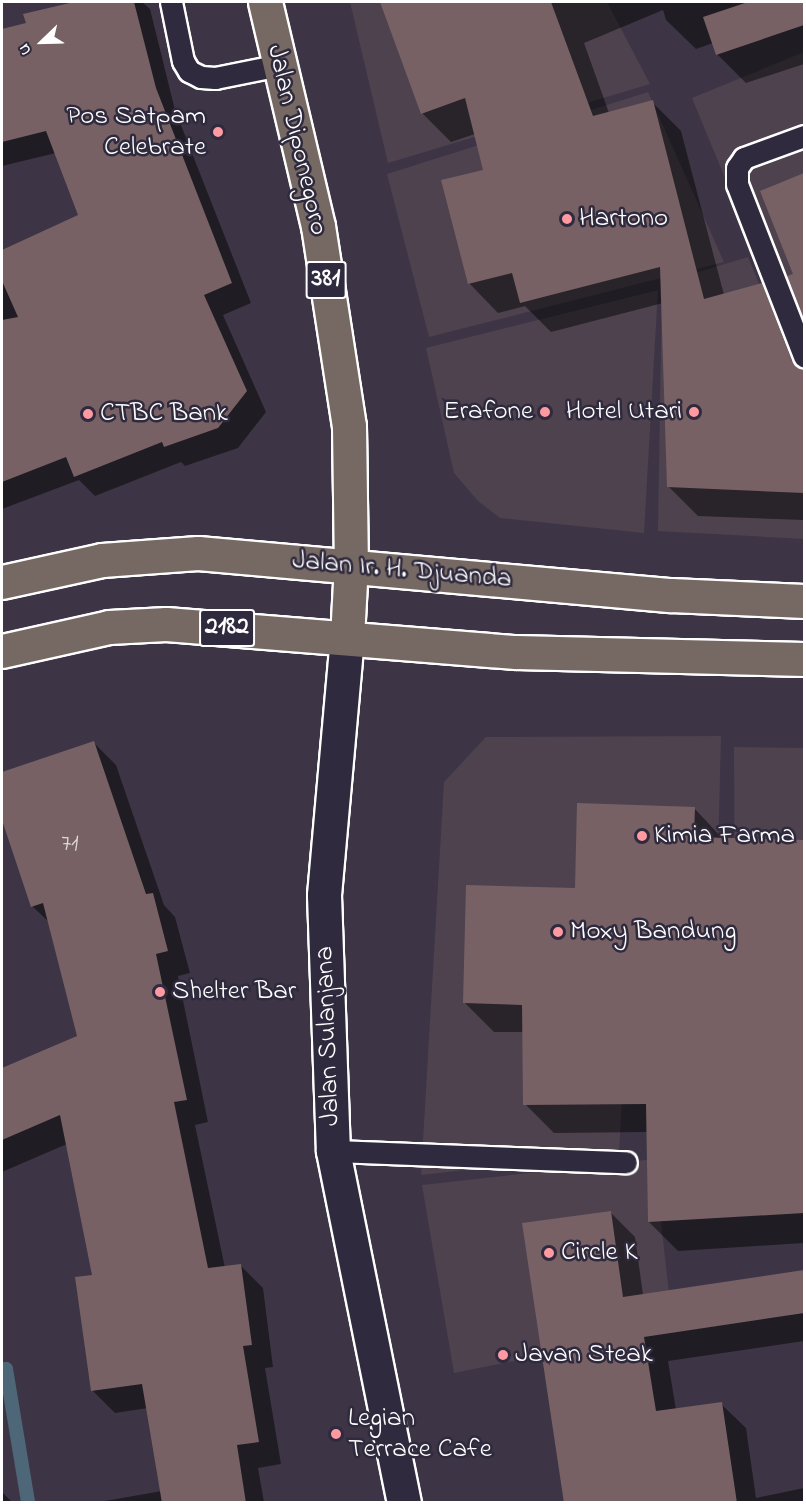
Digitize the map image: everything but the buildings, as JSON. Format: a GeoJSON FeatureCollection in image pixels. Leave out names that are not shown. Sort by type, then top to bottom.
{"type":"FeatureCollection","features":[{"type":"Feature","properties":{"kind":"main road","name":"Jalan Diponegoro"},"geometry":{"type":"LineString","coordinates":[[265,2],[318,226],[349,426],[351,564]]}},
{"type":"Feature","properties":{"kind":"main road","name":"Jalan Ir. H. Djuanda"},"geometry":{"type":"LineString","coordinates":[[2,582],[102,560],[159,554],[198,553],[351,564],[671,595],[804,601]]}},
{"type":"Feature","properties":{"kind":"main road","name":"Jalan Sulanjana"},"geometry":{"type":"LineString","coordinates":[[347,637],[351,564]]}},
{"type":"Feature","properties":{"kind":"main road","name":"2182"},"geometry":{"type":"LineString","coordinates":[[2,651],[109,627],[166,624],[516,651],[804,659]]}},
{"type":"Feature","properties":{"kind":"street","name":"Jalan Sulanjana"},"geometry":{"type":"LineString","coordinates":[[347,637],[324,895],[333,1151],[404,1503]]}},
{"type":"Feature","properties":{"kind":"lane"},"geometry":{"type":"LineString","coordinates":[[171,2],[183,61],[189,71],[215,78],[280,65]]}},
{"type":"Feature","properties":{"kind":"lane"},"geometry":{"type":"LineString","coordinates":[[804,136],[744,158],[737,168],[737,184],[804,356]]}},
{"type":"Feature","properties":{"kind":"lane"},"geometry":{"type":"LineString","coordinates":[[333,1151],[626,1162]]}},
{"type":"Feature","properties":{"kind":"shaded area"},"geometry":{"type":"Polygon","coordinates":[[[350,2],[607,2],[650,84],[388,163],[350,2]]]}},
{"type":"Feature","properties":{"kind":"shaded area"},"geometry":{"type":"Polygon","coordinates":[[[804,52],[804,370],[692,98],[804,52]]]}},
{"type":"Feature","properties":{"kind":"shaded area","name":"Hartono"},"geometry":{"type":"Polygon","coordinates":[[[648,92],[724,262],[429,337],[387,174],[648,92]]]}},
{"type":"Feature","properties":{"kind":"shaded area"},"geometry":{"type":"Polygon","coordinates":[[[748,257],[804,393],[804,539],[658,531],[662,283],[748,257]]]}},
{"type":"Feature","properties":{"kind":"shaded area"},"geometry":{"type":"Polygon","coordinates":[[[658,290],[644,533],[500,518],[478,501],[454,473],[426,348],[658,290]]]}},
{"type":"Feature","properties":{"kind":"shaded area"},"geometry":{"type":"Polygon","coordinates":[[[721,736],[713,1052],[625,1048],[619,1153],[421,1175],[444,782],[486,737],[721,736]]]}},
{"type":"Feature","properties":{"kind":"shaded area"},"geometry":{"type":"Polygon","coordinates":[[[734,747],[804,748],[804,1179],[736,1176],[734,747]]]}},
{"type":"Feature","properties":{"kind":"shaded area"},"geometry":{"type":"Polygon","coordinates":[[[654,1159],[673,1329],[454,1373],[422,1185],[654,1159]]]}},
{"type":"Feature","properties":{"kind":"waterway"},"geometry":{"type":"LineString","coordinates":[[2,1370],[6,1369],[28,1502]]}},
{"type":"Feature","properties":{"kind":"place","name":"Pos Satpam Celebrate"},"geometry":{"type":"Point","coordinates":[218,132]}},
{"type":"Feature","properties":{"kind":"place","name":"Hartono"},"geometry":{"type":"Point","coordinates":[567,219]}},
{"type":"Feature","properties":{"kind":"place","name":"Erafone"},"geometry":{"type":"Point","coordinates":[545,412]}},
{"type":"Feature","properties":{"kind":"place","name":"Hotel Utari"},"geometry":{"type":"Point","coordinates":[694,412]}},
{"type":"Feature","properties":{"kind":"place","name":"CTBC Bank"},"geometry":{"type":"Point","coordinates":[88,414]}},
{"type":"Feature","properties":{"kind":"place","name":"Kimia Farma"},"geometry":{"type":"Point","coordinates":[642,836]}},
{"type":"Feature","properties":{"kind":"place","name":"Moxy Bandung"},"geometry":{"type":"Point","coordinates":[558,932]}},
{"type":"Feature","properties":{"kind":"place","name":"Shelter Bar"},"geometry":{"type":"Point","coordinates":[160,992]}},
{"type":"Feature","properties":{"kind":"place","name":"Circle K"},"geometry":{"type":"Point","coordinates":[549,1253]}},
{"type":"Feature","properties":{"kind":"place","name":"Javan Steak"},"geometry":{"type":"Point","coordinates":[503,1355]}},
{"type":"Feature","properties":{"kind":"place","name":"Legian Terrace Cafe"},"geometry":{"type":"Point","coordinates":[336,1434]}}]}
